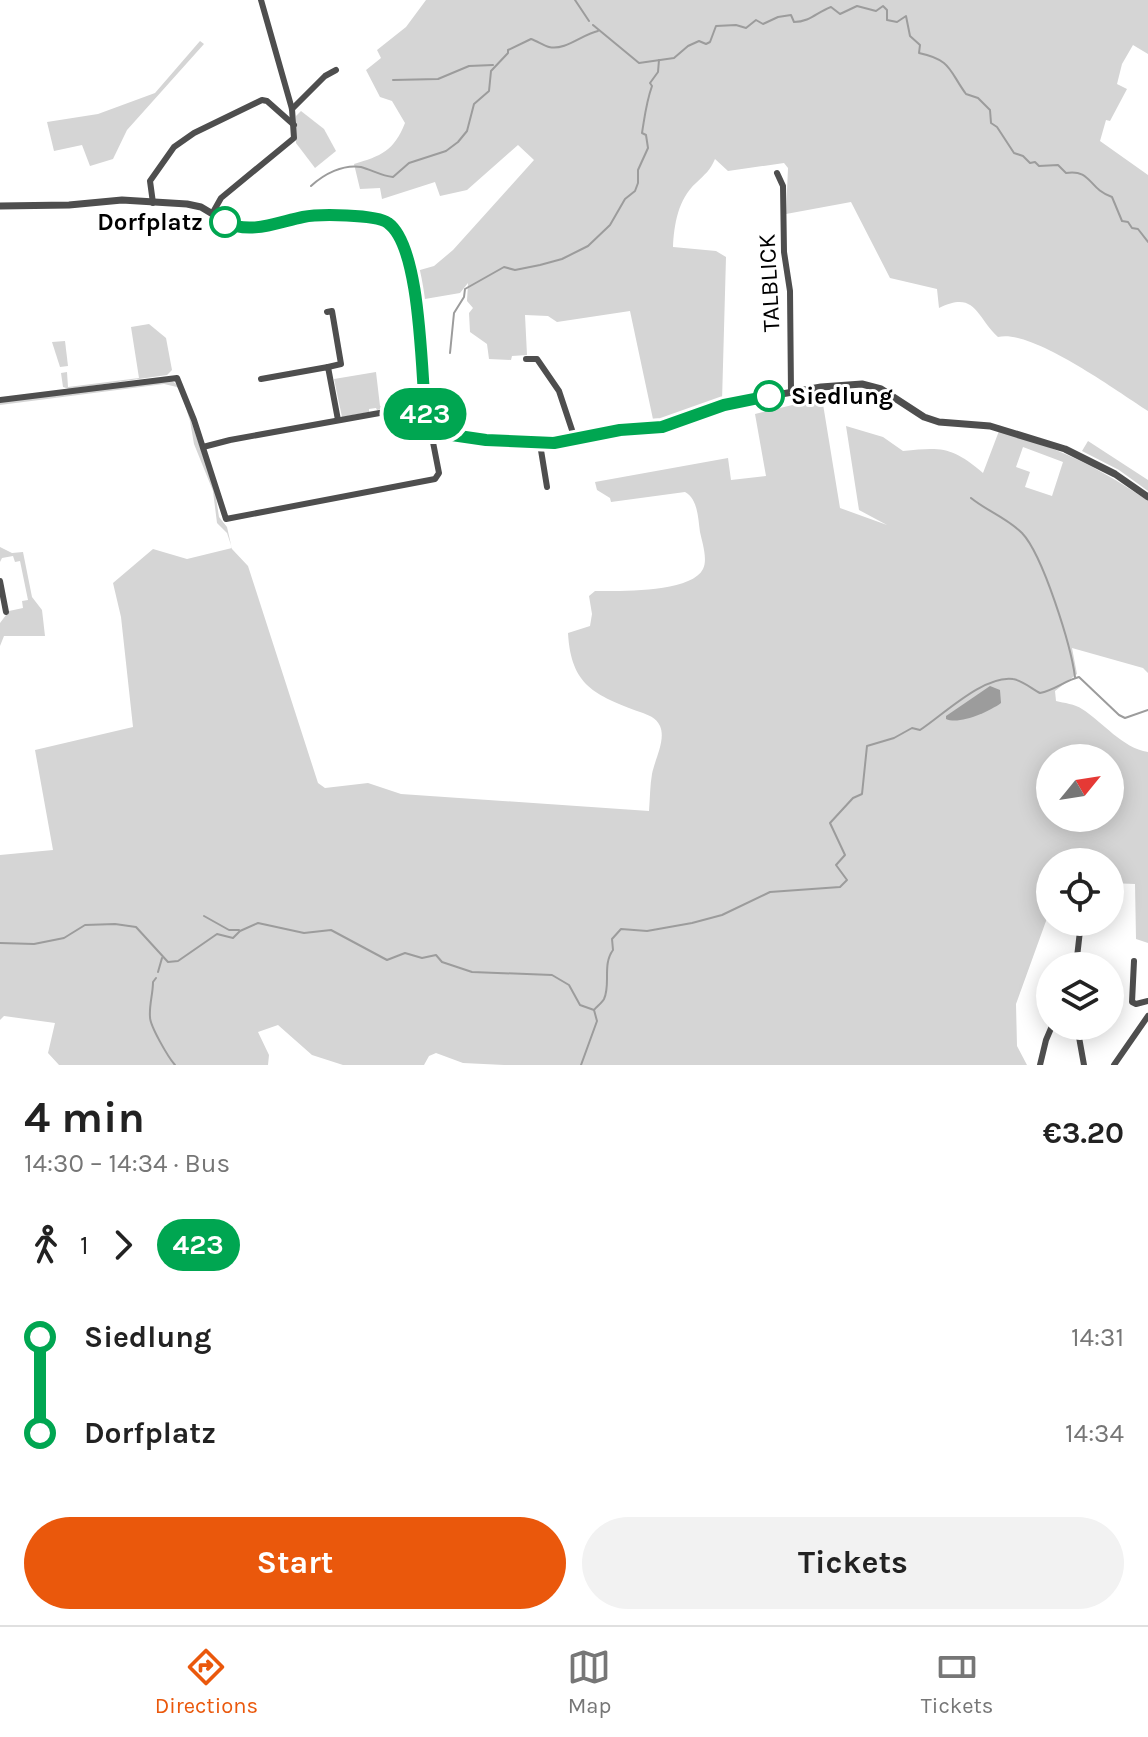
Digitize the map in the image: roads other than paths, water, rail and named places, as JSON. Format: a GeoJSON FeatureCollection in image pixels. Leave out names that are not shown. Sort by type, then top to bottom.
{"type":"FeatureCollection","features":[{"type":"Feature","properties":{"kind":"street"},"geometry":{"type":"LineString","coordinates":[[212,214],[221,198],[292,142],[292,109],[261,0]]}},
{"type":"Feature","properties":{"kind":"street"},"geometry":{"type":"LineString","coordinates":[[292,109],[325,76],[336,70]]}},
{"type":"Feature","properties":{"kind":"street"},"geometry":{"type":"LineString","coordinates":[[140,201],[149,189],[154,172],[183,140],[253,102],[267,101],[294,125]]}},
{"type":"Feature","properties":{"kind":"street","name":"TALBLICK"},"geometry":{"type":"LineString","coordinates":[[777,173],[783,186],[784,252],[790,291],[791,392]]}},
{"type":"Feature","properties":{"kind":"street"},"geometry":{"type":"LineString","coordinates":[[149,189],[153,203]]}},
{"type":"Feature","properties":{"kind":"street"},"geometry":{"type":"LineString","coordinates":[[0,206],[140,201],[187,204],[201,207],[231,225],[247,228],[309,216],[376,218],[388,223],[401,240],[413,285],[424,405],[439,473],[435,479],[226,519],[177,378],[0,400]]}},
{"type":"Feature","properties":{"kind":"street"},"geometry":{"type":"LineString","coordinates":[[261,379],[341,364],[332,311],[327,312]]}},
{"type":"Feature","properties":{"kind":"street"},"geometry":{"type":"LineString","coordinates":[[526,359],[537,359],[557,387],[575,439]]}},
{"type":"Feature","properties":{"kind":"street"},"geometry":{"type":"LineString","coordinates":[[328,367],[338,420]]}},
{"type":"Feature","properties":{"kind":"street"},"geometry":{"type":"LineString","coordinates":[[431,432],[540,444],[620,430],[662,427],[724,405],[791,392],[862,384],[881,389],[933,420],[990,426],[1042,440],[1115,474],[1148,497]]}},
{"type":"Feature","properties":{"kind":"street"},"geometry":{"type":"LineString","coordinates":[[203,447],[424,405]]}},
{"type":"Feature","properties":{"kind":"street"},"geometry":{"type":"LineString","coordinates":[[540,444],[547,487]]}},
{"type":"Feature","properties":{"kind":"street"},"geometry":{"type":"LineString","coordinates":[[0,581],[6,612]]}},
{"type":"Feature","properties":{"kind":"street"},"geometry":{"type":"LineString","coordinates":[[1134,961],[1132,1002],[1148,1001]]}},
{"type":"Feature","properties":{"kind":"street"},"geometry":{"type":"LineString","coordinates":[[1114,1065],[1148,1016]]}},
{"type":"Feature","properties":{"kind":"street"},"geometry":{"type":"LineString","coordinates":[[1040,1065],[1046,1040]]}},
{"type":"Feature","properties":{"kind":"street"},"geometry":{"type":"LineString","coordinates":[[1080,1040],[1084,1065]]}},
{"type":"Feature","properties":{"kind":"waterway"},"geometry":{"type":"LineString","coordinates":[[575,0],[589,21]]}},
{"type":"Feature","properties":{"kind":"waterway"},"geometry":{"type":"LineString","coordinates":[[593,25],[639,63],[674,58],[699,41],[706,44],[710,42],[716,26],[746,28],[756,20],[763,24],[791,15],[794,22],[805,20],[831,7],[840,14],[857,6],[876,11],[883,6],[887,10],[887,20],[897,22],[906,16],[910,36],[920,45],[919,53],[944,63],[966,94],[978,98],[990,110],[991,123],[1014,153],[1030,163],[1058,165],[1066,173],[1086,177],[1104,194],[1112,197],[1122,221],[1138,229],[1148,242]]}},
{"type":"Feature","properties":{"kind":"waterway"},"geometry":{"type":"LineString","coordinates":[[311,186],[328,174],[347,167],[361,167],[393,177],[409,163],[446,151],[467,131],[474,104],[489,91],[491,71],[508,50],[531,39],[549,47],[561,47],[598,31]]}},
{"type":"Feature","properties":{"kind":"waterway"},"geometry":{"type":"LineString","coordinates":[[450,353],[454,313],[464,297],[465,289],[504,267],[515,270],[540,265],[562,259],[588,246],[610,225],[625,199],[635,191],[638,170],[648,148],[646,135],[642,133],[652,86],[650,83],[658,72],[659,60]]}},
{"type":"Feature","properties":{"kind":"waterway"},"geometry":{"type":"LineString","coordinates":[[393,80],[438,79],[469,66],[493,65]]}},
{"type":"Feature","properties":{"kind":"waterway"},"geometry":{"type":"LineString","coordinates":[[971,498],[1016,528],[1030,544],[1055,602],[1075,677]]}},
{"type":"Feature","properties":{"kind":"waterway"},"geometry":{"type":"LineString","coordinates":[[0,943],[34,944],[64,938],[85,925],[115,924],[136,927],[168,962],[178,961],[217,934],[233,938],[240,931],[258,923],[304,933],[331,930],[387,960],[405,953],[422,958],[436,955],[442,962],[472,972],[552,975],[569,985],[580,1005],[594,1010],[606,993],[612,939],[621,929],[647,931],[692,923],[722,915],[770,892],[840,887],[847,880],[836,865],[845,855],[830,823],[853,798],[862,794],[867,746],[894,738],[912,728],[920,730],[977,689],[1002,679],[1016,680],[1040,693],[1079,677],[1125,718],[1148,710]]}},
{"type":"Feature","properties":{"kind":"waterway"},"geometry":{"type":"LineString","coordinates":[[204,916],[229,930],[239,930]]}},
{"type":"Feature","properties":{"kind":"waterway"},"geometry":{"type":"LineString","coordinates":[[158,972],[162,958]]}},
{"type":"Feature","properties":{"kind":"waterway"},"geometry":{"type":"LineString","coordinates":[[156,978],[153,982],[151,1021],[175,1065]]}},
{"type":"Feature","properties":{"kind":"waterway"},"geometry":{"type":"LineString","coordinates":[[581,1065],[597,1021],[594,1010]]}},
{"type":"Feature","properties":{"kind":"place","name":"Dorfplatz"},"geometry":{"type":"Point","coordinates":[225,222]}},
{"type":"Feature","properties":{"kind":"place","name":"Siedlung"},"geometry":{"type":"Point","coordinates":[769,396]}}]}
